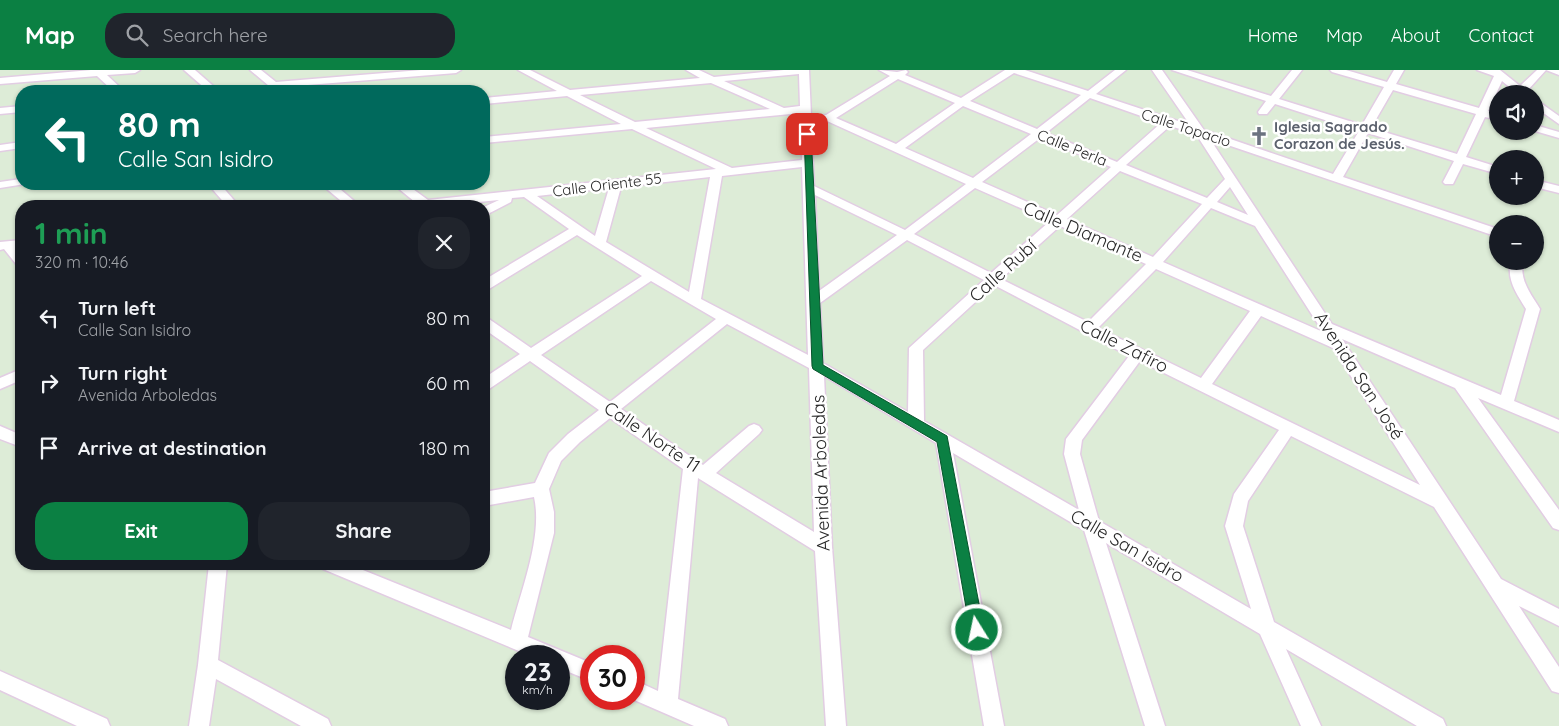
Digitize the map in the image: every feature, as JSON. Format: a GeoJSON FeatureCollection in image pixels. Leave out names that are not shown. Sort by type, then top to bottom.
{"type":"FeatureCollection","features":[{"type":"Feature","properties":{"kind":"street"},"geometry":{"type":"LineString","coordinates":[[0,82],[98,71],[135,70]]}},
{"type":"Feature","properties":{"kind":"street"},"geometry":{"type":"LineString","coordinates":[[189,70],[207,85]]}},
{"type":"Feature","properties":{"kind":"street"},"geometry":{"type":"LineString","coordinates":[[254,70],[274,85]]}},
{"type":"Feature","properties":{"kind":"street"},"geometry":{"type":"LineString","coordinates":[[308,85],[456,70]]}},
{"type":"Feature","properties":{"kind":"street"},"geometry":{"type":"LineString","coordinates":[[523,70],[568,94],[730,171]]}},
{"type":"Feature","properties":{"kind":"street"},"geometry":{"type":"LineString","coordinates":[[691,70],[783,112]]}},
{"type":"Feature","properties":{"kind":"street"},"geometry":{"type":"LineString","coordinates":[[490,100],[804,70]]}},
{"type":"Feature","properties":{"kind":"street","name":"Avenida Arboledas"},"geometry":{"type":"LineString","coordinates":[[804,70],[823,547],[836,726]]}},
{"type":"Feature","properties":{"kind":"street","name":"Calle Perla"},"geometry":{"type":"LineString","coordinates":[[884,70],[903,73],[962,102],[1260,224]]}},
{"type":"Feature","properties":{"kind":"street"},"geometry":{"type":"LineString","coordinates":[[896,149],[962,102],[1012,70]]}},
{"type":"Feature","properties":{"kind":"street","name":"Calle Topacio"},"geometry":{"type":"LineString","coordinates":[[1016,70],[1489,229]]}},
{"type":"Feature","properties":{"kind":"street"},"geometry":{"type":"LineString","coordinates":[[813,302],[906,235],[971,183],[1121,70]]}},
{"type":"Feature","properties":{"kind":"street","name":"Avenida San José"},"geometry":{"type":"LineString","coordinates":[[1157,70],[1231,179],[1559,684]]}},
{"type":"Feature","properties":{"kind":"street"},"geometry":{"type":"LineString","coordinates":[[1177,70],[1193,72],[1271,100],[1489,168]]}},
{"type":"Feature","properties":{"kind":"street"},"geometry":{"type":"LineString","coordinates":[[1263,112],[1297,70]]}},
{"type":"Feature","properties":{"kind":"street"},"geometry":{"type":"LineString","coordinates":[[1335,70],[1489,115]]}},
{"type":"Feature","properties":{"kind":"street"},"geometry":{"type":"LineString","coordinates":[[1337,177],[1399,70]]}},
{"type":"Feature","properties":{"kind":"street"},"geometry":{"type":"LineString","coordinates":[[1482,70],[1497,72],[1513,85]]}},
{"type":"Feature","properties":{"kind":"street"},"geometry":{"type":"LineString","coordinates":[[1528,85],[1542,70]]}},
{"type":"Feature","properties":{"kind":"street"},"geometry":{"type":"LineString","coordinates":[[98,71],[113,85]]}},
{"type":"Feature","properties":{"kind":"street"},"geometry":{"type":"LineString","coordinates":[[1450,182],[1459,159],[1483,113],[1497,72]]}},
{"type":"Feature","properties":{"kind":"street"},"geometry":{"type":"LineString","coordinates":[[490,139],[783,112],[828,118],[903,73]]}},
{"type":"Feature","properties":{"kind":"street"},"geometry":{"type":"LineString","coordinates":[[1544,109],[1559,121]]}},
{"type":"Feature","properties":{"kind":"street"},"geometry":{"type":"LineString","coordinates":[[0,111],[15,110]]}},
{"type":"Feature","properties":{"kind":"street","name":"Calle Diamante"},"geometry":{"type":"LineString","coordinates":[[828,118],[1339,345]]}},
{"type":"Feature","properties":{"kind":"street","name":"Calle Rubí"},"geometry":{"type":"LineString","coordinates":[[916,424],[916,348],[1168,122]]}},
{"type":"Feature","properties":{"kind":"street"},"geometry":{"type":"LineString","coordinates":[[1544,131],[1559,135]]}},
{"type":"Feature","properties":{"kind":"street"},"geometry":{"type":"LineString","coordinates":[[0,148],[15,146]]}},
{"type":"Feature","properties":{"kind":"street","name":"Calle Oriente 55"},"geometry":{"type":"LineString","coordinates":[[470,200],[808,163]]}},
{"type":"Feature","properties":{"kind":"street"},"geometry":{"type":"LineString","coordinates":[[694,300],[717,172]]}},
{"type":"Feature","properties":{"kind":"street"},"geometry":{"type":"LineString","coordinates":[[1090,328],[1155,263],[1231,179]]}},
{"type":"Feature","properties":{"kind":"street"},"geometry":{"type":"LineString","coordinates":[[0,185],[15,183]]}},
{"type":"Feature","properties":{"kind":"street"},"geometry":{"type":"LineString","coordinates":[[599,244],[616,183]]}},
{"type":"Feature","properties":{"kind":"street"},"geometry":{"type":"LineString","coordinates":[[1544,186],[1559,190]]}},
{"type":"Feature","properties":{"kind":"street","name":"Calle Zafiro"},"geometry":{"type":"LineString","coordinates":[[809,188],[906,235],[1138,354],[1440,502]]}},
{"type":"Feature","properties":{"kind":"street"},"geometry":{"type":"LineString","coordinates":[[219,190],[228,200]]}},
{"type":"Feature","properties":{"kind":"street"},"geometry":{"type":"LineString","coordinates":[[334,190],[347,200]]}},
{"type":"Feature","properties":{"kind":"street"},"geometry":{"type":"LineString","coordinates":[[408,190],[421,200]]}},
{"type":"Feature","properties":{"kind":"street","name":"Calle San Isidro"},"geometry":{"type":"LineString","coordinates":[[528,195],[576,230],[694,300],[817,366],[1436,726]]}},
{"type":"Feature","properties":{"kind":"street"},"geometry":{"type":"LineString","coordinates":[[490,209],[514,196]]}},
{"type":"Feature","properties":{"kind":"street"},"geometry":{"type":"LineString","coordinates":[[490,282],[576,230]]}},
{"type":"Feature","properties":{"kind":"street"},"geometry":{"type":"LineString","coordinates":[[4,246],[15,256]]}},
{"type":"Feature","properties":{"kind":"street"},"geometry":{"type":"LineString","coordinates":[[1506,404],[1533,309],[1517,283],[1514,270]]}},
{"type":"Feature","properties":{"kind":"street"},"geometry":{"type":"LineString","coordinates":[[490,381],[652,275]]}},
{"type":"Feature","properties":{"kind":"street"},"geometry":{"type":"LineString","coordinates":[[1203,386],[1260,309]]}},
{"type":"Feature","properties":{"kind":"street"},"geometry":{"type":"LineString","coordinates":[[517,641],[545,533],[546,512],[541,489],[555,457],[574,438],[726,318]]}},
{"type":"Feature","properties":{"kind":"street","name":"Calle Norte 11"},"geometry":{"type":"LineString","coordinates":[[490,326],[698,469],[823,547]]}},
{"type":"Feature","properties":{"kind":"street"},"geometry":{"type":"LineString","coordinates":[[1327,326],[1559,426]]}},
{"type":"Feature","properties":{"kind":"street"},"geometry":{"type":"LineString","coordinates":[[1138,354],[1074,439],[1072,454],[1092,527],[1155,726]]}},
{"type":"Feature","properties":{"kind":"street"},"geometry":{"type":"LineString","coordinates":[[0,384],[15,377]]}},
{"type":"Feature","properties":{"kind":"street"},"geometry":{"type":"LineString","coordinates":[[1461,385],[1559,523]]}},
{"type":"Feature","properties":{"kind":"street"},"geometry":{"type":"LineString","coordinates":[[1288,428],[1240,499],[1234,526],[1266,626],[1311,726]]}},
{"type":"Feature","properties":{"kind":"street"},"geometry":{"type":"LineString","coordinates":[[667,704],[698,469],[754,430]]}},
{"type":"Feature","properties":{"kind":"street"},"geometry":{"type":"LineString","coordinates":[[0,432],[15,438]]}},
{"type":"Feature","properties":{"kind":"street"},"geometry":{"type":"LineString","coordinates":[[943,439],[994,726]]}},
{"type":"Feature","properties":{"kind":"street"},"geometry":{"type":"LineString","coordinates":[[490,498],[541,489]]}},
{"type":"Feature","properties":{"kind":"street"},"geometry":{"type":"LineString","coordinates":[[199,726],[208,665],[217,570]]}},
{"type":"Feature","properties":{"kind":"street"},"geometry":{"type":"LineString","coordinates":[[344,570],[527,645]]}},
{"type":"Feature","properties":{"kind":"street"},"geometry":{"type":"LineString","coordinates":[[1495,585],[1559,618]]}},
{"type":"Feature","properties":{"kind":"street"},"geometry":{"type":"LineString","coordinates":[[208,665],[321,726]]}},
{"type":"Feature","properties":{"kind":"street"},"geometry":{"type":"LineString","coordinates":[[2,683],[100,726]]}},
{"type":"Feature","properties":{"kind":"street"},"geometry":{"type":"LineString","coordinates":[[645,695],[718,726]]}},
{"type":"Feature","properties":{"kind":"place","name":"Iglesia Sagrado Corazon de Jesús."},"geometry":{"type":"Point","coordinates":[1259,136]}},
{"type":"Feature","properties":{"kind":"route"},"geometry":{"type":"LineString","coordinates":[[807,134],[817,366],[943,439],[977,630]]}}]}
